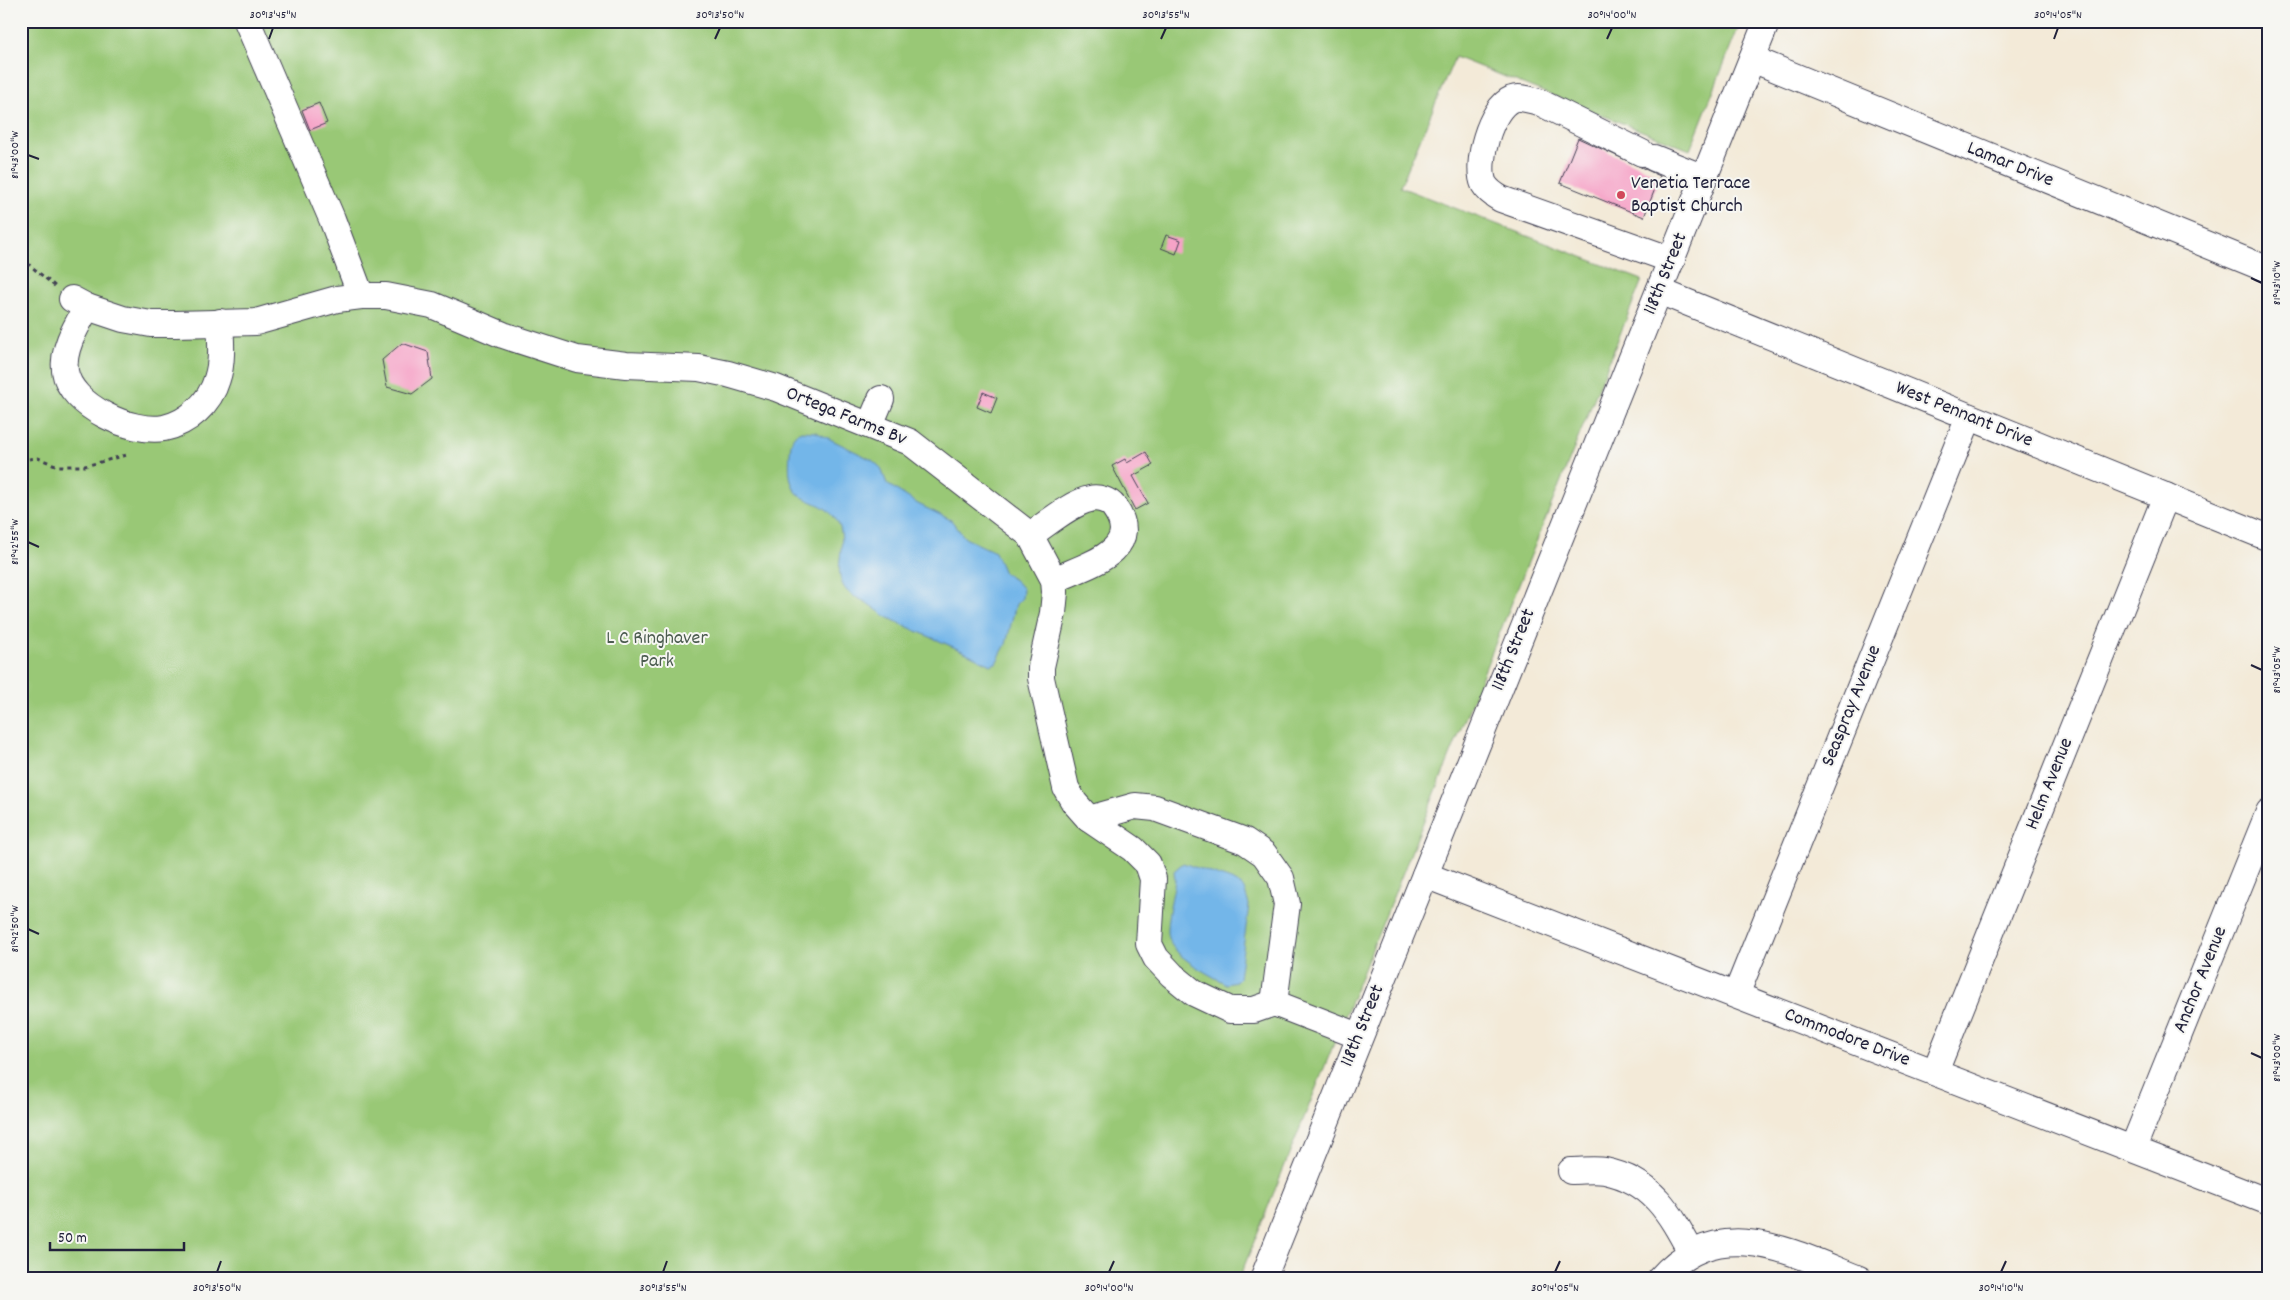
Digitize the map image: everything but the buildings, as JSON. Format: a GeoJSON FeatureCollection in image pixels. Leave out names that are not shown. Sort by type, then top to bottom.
{"type":"FeatureCollection","features":[{"type":"Feature","properties":{"kind":"street"},"geometry":{"type":"LineString","coordinates":[[247,21],[332,219],[361,296]]}},
{"type":"Feature","properties":{"kind":"street","name":"118th Street"},"geometry":{"type":"LineString","coordinates":[[1263,1279],[1767,21]]}},
{"type":"Feature","properties":{"kind":"street","name":"Lamar Drive"},"geometry":{"type":"LineString","coordinates":[[1752,59],[2269,270]]}},
{"type":"Feature","properties":{"kind":"street"},"geometry":{"type":"LineString","coordinates":[[1672,260],[1502,199],[1488,190],[1482,176],[1482,152],[1490,130],[1503,106],[1512,99],[1526,99],[1539,102],[1648,155],[1704,178]]}},
{"type":"Feature","properties":{"kind":"street","name":"West Pennant Drive"},"geometry":{"type":"LineString","coordinates":[[1659,291],[2269,538]]}},
{"type":"Feature","properties":{"kind":"street","name":"Ortega Farms Bv"},"geometry":{"type":"LineString","coordinates":[[79,303],[123,319],[151,324],[256,322],[337,300],[361,296],[386,296],[432,305],[504,335],[577,359],[626,365],[699,368],[728,374],[776,388],[910,442],[1030,535],[1054,580],[1053,613],[1042,661],[1041,678],[1066,788],[1074,802],[1089,819],[1133,849],[1148,864],[1153,879],[1150,944],[1156,958],[1162,967],[1194,993],[1230,1010],[1254,1010],[1274,1003]]}},
{"type":"Feature","properties":{"kind":"street"},"geometry":{"type":"LineString","coordinates":[[79,303],[67,352],[65,370],[68,380],[75,392],[84,401],[104,414],[125,423],[150,429],[165,428],[181,421],[196,412],[207,400],[218,378],[221,362],[220,322]]}},
{"type":"Feature","properties":{"kind":"street"},"geometry":{"type":"LineString","coordinates":[[870,425],[881,399]]}},
{"type":"Feature","properties":{"kind":"street","name":"Seaspray Avenue"},"geometry":{"type":"LineString","coordinates":[[1736,995],[1969,417]]}},
{"type":"Feature","properties":{"kind":"street","name":"Helm Avenue"},"geometry":{"type":"LineString","coordinates":[[1935,1072],[2166,496]]}},
{"type":"Feature","properties":{"kind":"street"},"geometry":{"type":"LineString","coordinates":[[1030,535],[1076,504],[1090,498],[1102,499],[1111,503],[1121,520],[1124,530],[1123,536],[1116,549],[1108,556],[1054,580]]}},
{"type":"Feature","properties":{"kind":"street"},"geometry":{"type":"LineString","coordinates":[[1089,819],[1135,806],[1155,808],[1245,842],[1264,854],[1281,878],[1287,904],[1274,1003],[1359,1036]]}},
{"type":"Feature","properties":{"kind":"street","name":"Anchor Avenue"},"geometry":{"type":"LineString","coordinates":[[2133,1148],[2269,812]]}},
{"type":"Feature","properties":{"kind":"street","name":"Commodore Drive"},"geometry":{"type":"LineString","coordinates":[[1425,875],[2269,1202]]}},
{"type":"Feature","properties":{"kind":"street"},"geometry":{"type":"LineString","coordinates":[[1571,1171],[1605,1171],[1635,1181],[1656,1196],[1671,1215],[1691,1252]]}},
{"type":"Feature","properties":{"kind":"street"},"geometry":{"type":"LineString","coordinates":[[1660,1279],[1670,1267],[1691,1252],[1710,1245],[1754,1242],[1779,1248],[1859,1279]]}},
{"type":"Feature","properties":{"kind":"path"},"geometry":{"type":"LineString","coordinates":[[21,258],[79,303]]}},
{"type":"Feature","properties":{"kind":"path"},"geometry":{"type":"LineString","coordinates":[[21,460],[38,458],[58,466],[85,466],[127,455]]}},
{"type":"Feature","properties":{"kind":"green space","name":"L C Ringhaver Park"},"geometry":{"type":"Polygon","coordinates":[[[21,21],[1741,21],[1690,150],[1455,57],[1400,187],[1642,280],[1239,1279],[21,1279],[21,21]]]}},
{"type":"Feature","properties":{"kind":"water"},"geometry":{"type":"Polygon","coordinates":[[[801,431],[816,432],[872,460],[881,468],[887,484],[918,504],[951,520],[965,538],[995,552],[1004,573],[1016,581],[1023,589],[1022,598],[1016,604],[1006,644],[996,663],[990,665],[902,624],[847,591],[842,584],[840,576],[839,567],[842,542],[839,525],[823,507],[798,494],[793,486],[790,473],[791,446],[793,438],[801,431]]]}},
{"type":"Feature","properties":{"kind":"water"},"geometry":{"type":"Polygon","coordinates":[[[1183,863],[1231,880],[1244,889],[1249,905],[1239,978],[1236,982],[1226,984],[1200,969],[1173,948],[1169,939],[1167,925],[1175,880],[1174,871],[1183,863]]]}},
{"type":"Feature","properties":{"kind":"place","name":"Venetia Terrace Baptist Church"},"geometry":{"type":"Point","coordinates":[1621,195]}}]}
